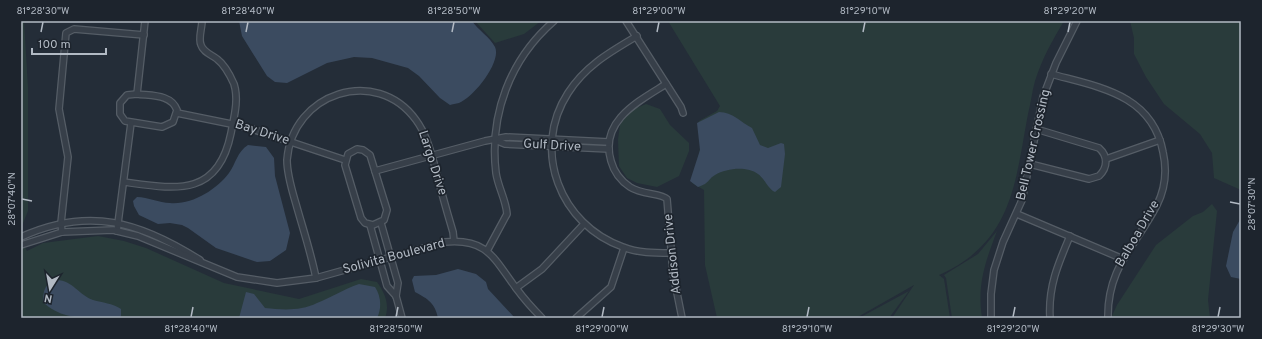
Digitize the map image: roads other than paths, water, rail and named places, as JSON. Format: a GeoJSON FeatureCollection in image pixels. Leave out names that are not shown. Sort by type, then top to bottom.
{"type":"FeatureCollection","features":[{"type":"Feature","properties":{"kind":"street"},"geometry":{"type":"LineString","coordinates":[[137,94],[145,21]]}},
{"type":"Feature","properties":{"kind":"street"},"geometry":{"type":"LineString","coordinates":[[124,182],[175,188],[188,186],[201,181],[213,172],[224,157],[233,124],[236,101],[234,85],[223,65],[202,48],[200,42],[202,21]]}},
{"type":"Feature","properties":{"kind":"street"},"geometry":{"type":"LineString","coordinates":[[487,251],[507,214],[496,175],[495,140],[499,107],[509,81],[528,49],[554,21]]}},
{"type":"Feature","properties":{"kind":"street"},"geometry":{"type":"LineString","coordinates":[[626,21],[637,36],[683,113]]}},
{"type":"Feature","properties":{"kind":"street","name":"Bell Tower Crossing"},"geometry":{"type":"LineString","coordinates":[[991,318],[991,294],[994,270],[1003,242],[1017,214],[1026,185],[1041,105],[1051,74],[1077,21]]}},
{"type":"Feature","properties":{"kind":"street"},"geometry":{"type":"LineString","coordinates":[[62,232],[61,223],[68,157],[60,108],[66,33],[74,29],[144,35]]}},
{"type":"Feature","properties":{"kind":"street"},"geometry":{"type":"LineString","coordinates":[[637,36],[597,60],[580,76],[561,105],[551,139],[554,172],[561,192],[572,210],[584,224],[601,237],[624,248],[650,252],[671,253]]}},
{"type":"Feature","properties":{"kind":"street","name":"Balboa Drive"},"geometry":{"type":"LineString","coordinates":[[1051,74],[1112,92],[1129,100],[1147,116],[1160,140],[1165,169],[1161,196],[1151,215],[1123,259],[1111,286],[1108,318]]}},
{"type":"Feature","properties":{"kind":"street","name":"Addison Drive"},"geometry":{"type":"LineString","coordinates":[[666,84],[625,112],[615,125],[609,142],[609,149],[613,168],[626,184],[639,192],[663,196],[667,199],[671,253],[682,318]]}},
{"type":"Feature","properties":{"kind":"street","name":"Largo Drive"},"geometry":{"type":"LineString","coordinates":[[316,278],[289,178],[287,162],[291,142],[300,121],[317,104],[336,94],[365,91],[389,98],[409,111],[424,132],[453,232],[454,241]]}},
{"type":"Feature","properties":{"kind":"street"},"geometry":{"type":"LineString","coordinates":[[137,94],[168,99],[175,105],[177,113],[173,122],[165,127],[131,123],[121,117],[119,105],[124,96],[137,94]]}},
{"type":"Feature","properties":{"kind":"street","name":"Bay Drive"},"geometry":{"type":"LineString","coordinates":[[177,113],[233,124],[345,160]]}},
{"type":"Feature","properties":{"kind":"street"},"geometry":{"type":"LineString","coordinates":[[117,231],[131,123]]}},
{"type":"Feature","properties":{"kind":"street"},"geometry":{"type":"LineString","coordinates":[[1030,164],[1089,179],[1097,177],[1103,172],[1106,159],[1103,152],[1094,145],[1036,129]]}},
{"type":"Feature","properties":{"kind":"street","name":"Gulf Drive"},"geometry":{"type":"LineString","coordinates":[[375,171],[431,155],[506,137],[609,142]]}},
{"type":"Feature","properties":{"kind":"street","name":"Gulf Drive"},"geometry":{"type":"LineString","coordinates":[[495,140],[505,144],[609,149]]}},
{"type":"Feature","properties":{"kind":"street"},"geometry":{"type":"LineString","coordinates":[[1106,159],[1160,140]]}},
{"type":"Feature","properties":{"kind":"street"},"geometry":{"type":"LineString","coordinates":[[370,225],[381,222],[386,216],[386,210],[370,155],[364,150],[353,150],[348,154],[345,160],[345,165],[361,218],[370,225],[388,288],[396,296]]}},
{"type":"Feature","properties":{"kind":"street"},"geometry":{"type":"LineString","coordinates":[[1017,214],[1123,259]]}},
{"type":"Feature","properties":{"kind":"street","name":"Solivita Boulevard"},"geometry":{"type":"LineString","coordinates":[[21,237],[61,223],[81,221],[118,222],[161,236],[214,268]]}},
{"type":"Feature","properties":{"kind":"street"},"geometry":{"type":"LineString","coordinates":[[381,222],[398,285],[396,296],[402,318]]}},
{"type":"Feature","properties":{"kind":"street"},"geometry":{"type":"LineString","coordinates":[[516,288],[542,269],[584,224]]}},
{"type":"Feature","properties":{"kind":"street","name":"Solivita Boulevard"},"geometry":{"type":"LineString","coordinates":[[21,245],[62,232],[99,229],[117,231],[154,242],[237,277],[268,282],[289,282],[316,278],[445,242],[454,241],[469,243],[487,251],[499,262],[516,288],[542,318]]}},
{"type":"Feature","properties":{"kind":"street"},"geometry":{"type":"LineString","coordinates":[[1050,318],[1052,280],[1070,236]]}},
{"type":"Feature","properties":{"kind":"street"},"geometry":{"type":"LineString","coordinates":[[576,318],[611,287],[624,248]]}},
{"type":"Feature","properties":{"kind":"water"},"geometry":{"type":"Polygon","coordinates":[[[239,21],[472,21],[493,43],[496,54],[485,79],[472,94],[459,103],[450,105],[440,98],[419,76],[408,68],[372,58],[354,57],[327,63],[287,83],[275,82],[267,76],[242,36],[239,21]]]}},
{"type":"Feature","properties":{"kind":"water"},"geometry":{"type":"Polygon","coordinates":[[[719,112],[732,115],[752,128],[760,145],[768,148],[781,143],[784,144],[785,154],[781,187],[775,192],[770,189],[763,178],[758,174],[753,171],[743,169],[731,169],[715,175],[707,183],[698,187],[690,181],[700,150],[697,123],[719,112]]]}},
{"type":"Feature","properties":{"kind":"water"},"geometry":{"type":"Polygon","coordinates":[[[248,145],[266,147],[274,158],[275,176],[290,233],[286,250],[270,261],[257,262],[216,248],[182,225],[170,223],[158,224],[139,215],[133,201],[137,197],[166,203],[178,203],[187,202],[203,195],[224,179],[229,173],[239,154],[248,145]]]}},
{"type":"Feature","properties":{"kind":"water"},"geometry":{"type":"Polygon","coordinates":[[[1241,218],[1241,279],[1231,277],[1226,266],[1233,232],[1241,218]]]}},
{"type":"Feature","properties":{"kind":"water"},"geometry":{"type":"Polygon","coordinates":[[[458,269],[476,274],[486,282],[488,289],[515,318],[438,318],[433,305],[424,297],[415,292],[412,280],[414,276],[436,275],[458,269]]]}},
{"type":"Feature","properties":{"kind":"water"},"geometry":{"type":"Polygon","coordinates":[[[57,280],[67,282],[88,298],[118,307],[121,309],[121,316],[119,318],[79,318],[60,313],[51,308],[43,302],[44,294],[47,285],[57,280]]]}},
{"type":"Feature","properties":{"kind":"water"},"geometry":{"type":"Polygon","coordinates":[[[359,284],[375,287],[380,298],[379,314],[377,318],[239,318],[246,292],[254,294],[265,308],[292,309],[311,306],[359,284]]]}}]}
